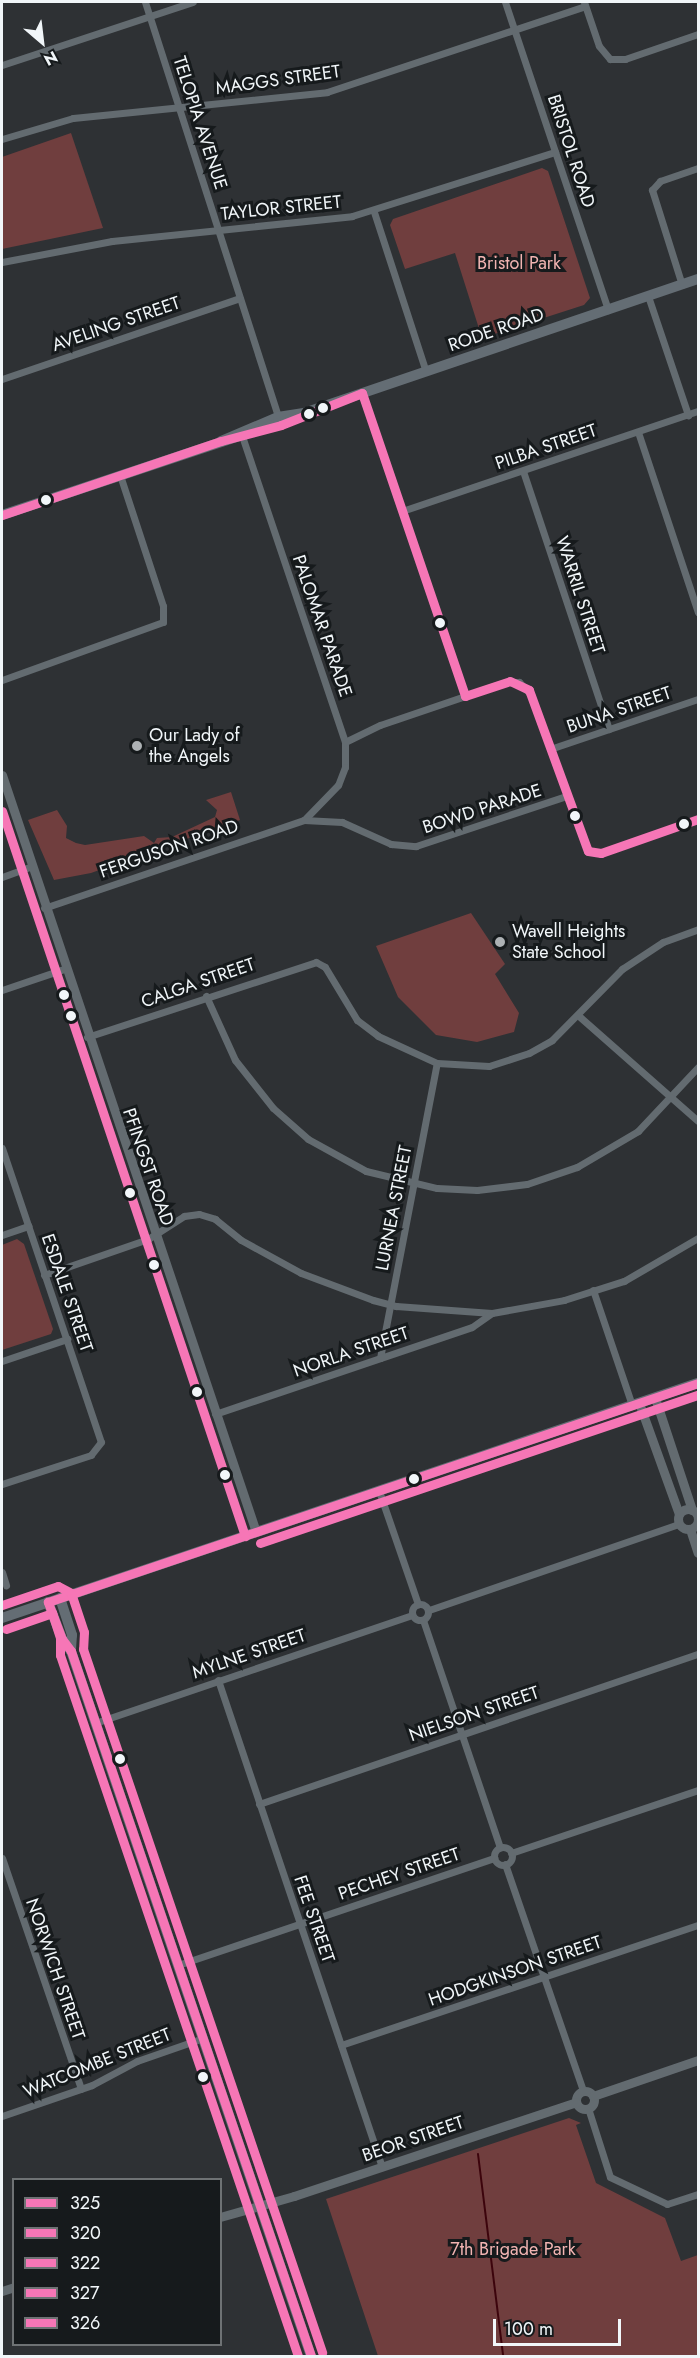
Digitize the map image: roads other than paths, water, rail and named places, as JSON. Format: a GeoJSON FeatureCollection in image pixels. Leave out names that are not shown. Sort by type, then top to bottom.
{"type":"FeatureCollection","features":[{"type":"Feature","properties":{"kind":"main road","name":"RODE ROAD"},"geometry":{"type":"LineString","coordinates":[[2,515],[699,279]]}},
{"type":"Feature","properties":{"kind":"main road"},"geometry":{"type":"LineString","coordinates":[[2,1618],[699,1383]]}},
{"type":"Feature","properties":{"kind":"main road"},"geometry":{"type":"LineString","coordinates":[[60,1598],[72,1635],[71,1651]]}},
{"type":"Feature","properties":{"kind":"main road"},"geometry":{"type":"LineString","coordinates":[[48,1602],[62,1639],[71,1651],[311,2356]]}},
{"type":"Feature","properties":{"kind":"street","name":"TELOPIA AVENUE"},"geometry":{"type":"LineString","coordinates":[[145,2],[280,421]]}},
{"type":"Feature","properties":{"kind":"street"},"geometry":{"type":"LineString","coordinates":[[2,65],[193,2]]}},
{"type":"Feature","properties":{"kind":"street","name":"BRISTOL ROAD"},"geometry":{"type":"LineString","coordinates":[[505,2],[608,310]]}},
{"type":"Feature","properties":{"kind":"street"},"geometry":{"type":"LineString","coordinates":[[585,4],[601,51],[610,59],[625,59],[699,34]]}},
{"type":"Feature","properties":{"kind":"street","name":"MAGGS STREET"},"geometry":{"type":"LineString","coordinates":[[2,139],[61,120],[327,92],[515,30],[585,4]]}},
{"type":"Feature","properties":{"kind":"street","name":"TAYLOR STREET"},"geometry":{"type":"LineString","coordinates":[[2,262],[90,245],[374,212],[555,152]]}},
{"type":"Feature","properties":{"kind":"street"},"geometry":{"type":"LineString","coordinates":[[681,285],[652,190],[660,181],[699,168]]}},
{"type":"Feature","properties":{"kind":"street"},"geometry":{"type":"LineString","coordinates":[[374,212],[426,372]]}},
{"type":"Feature","properties":{"kind":"street"},"geometry":{"type":"LineString","coordinates":[[648,296],[688,415]]}},
{"type":"Feature","properties":{"kind":"street","name":"AVELING STREET"},"geometry":{"type":"LineString","coordinates":[[2,379],[240,298]]}},
{"type":"Feature","properties":{"kind":"street"},"geometry":{"type":"LineString","coordinates":[[362,393],[465,696]]}},
{"type":"Feature","properties":{"kind":"street","name":"PILBA STREET"},"geometry":{"type":"LineString","coordinates":[[402,511],[699,411]]}},
{"type":"Feature","properties":{"kind":"street"},"geometry":{"type":"LineString","coordinates":[[638,432],[699,612]]}},
{"type":"Feature","properties":{"kind":"street","name":"PALOMAR PARADE"},"geometry":{"type":"LineString","coordinates":[[241,434],[345,742],[345,767],[338,785],[326,801],[304,820]]}},
{"type":"Feature","properties":{"kind":"street","name":"WARRIL STREET"},"geometry":{"type":"LineString","coordinates":[[523,471],[609,729]]}},
{"type":"Feature","properties":{"kind":"street"},"geometry":{"type":"LineString","coordinates":[[2,680],[163,622],[163,606],[120,475]]}},
{"type":"Feature","properties":{"kind":"street"},"geometry":{"type":"LineString","coordinates":[[345,742],[510,681],[523,684],[531,694],[566,796],[588,851],[601,853],[699,819]]}},
{"type":"Feature","properties":{"kind":"street","name":"BUNA STREET"},"geometry":{"type":"LineString","coordinates":[[550,749],[699,699]]}},
{"type":"Feature","properties":{"kind":"street","name":"PFINGST ROAD"},"geometry":{"type":"LineString","coordinates":[[2,775],[11,811],[64,969],[256,1532]]}},
{"type":"Feature","properties":{"kind":"street","name":"PFINGST ROAD"},"geometry":{"type":"LineString","coordinates":[[2,795],[11,811]]}},
{"type":"Feature","properties":{"kind":"street","name":"BOWD PARADE"},"geometry":{"type":"LineString","coordinates":[[304,820],[342,822],[391,843],[417,846],[566,796]]}},
{"type":"Feature","properties":{"kind":"street","name":"FERGUSON ROAD"},"geometry":{"type":"LineString","coordinates":[[44,908],[304,820]]}},
{"type":"Feature","properties":{"kind":"street"},"geometry":{"type":"LineString","coordinates":[[2,877],[30,867]]}},
{"type":"Feature","properties":{"kind":"street"},"geometry":{"type":"LineString","coordinates":[[437,1063],[472,1067],[510,1061],[552,1040],[580,1017],[622,969],[663,942],[699,929]]}},
{"type":"Feature","properties":{"kind":"street","name":"CALGA STREET"},"geometry":{"type":"LineString","coordinates":[[87,1037],[307,963],[319,963],[357,1020],[404,1051],[437,1063]]}},
{"type":"Feature","properties":{"kind":"street"},"geometry":{"type":"LineString","coordinates":[[2,990],[64,969]]}},
{"type":"Feature","properties":{"kind":"street"},"geometry":{"type":"LineString","coordinates":[[206,996],[235,1060],[286,1120],[308,1139],[349,1162],[414,1184],[477,1190],[539,1180],[577,1167],[623,1141],[671,1098],[699,1067]]}},
{"type":"Feature","properties":{"kind":"street"},"geometry":{"type":"LineString","coordinates":[[580,1017],[699,1121]]}},
{"type":"Feature","properties":{"kind":"street","name":"LURNEA STREET"},"geometry":{"type":"LineString","coordinates":[[380,1358],[437,1063]]}},
{"type":"Feature","properties":{"kind":"street","name":"ESDALE STREET"},"geometry":{"type":"LineString","coordinates":[[2,1148],[100,1438],[99,1449],[2,1484]]}},
{"type":"Feature","properties":{"kind":"street"},"geometry":{"type":"LineString","coordinates":[[44,1275],[154,1235],[184,1216],[204,1215],[301,1273],[390,1305],[492,1313],[545,1304],[633,1277],[699,1238]]}},
{"type":"Feature","properties":{"kind":"street"},"geometry":{"type":"LineString","coordinates":[[2,1235],[28,1226]]}},
{"type":"Feature","properties":{"kind":"street"},"geometry":{"type":"LineString","coordinates":[[593,1290],[679,1519],[690,1529],[699,1553]]}},
{"type":"Feature","properties":{"kind":"street","name":"NORLA STREET"},"geometry":{"type":"LineString","coordinates":[[215,1414],[472,1327],[492,1313]]}},
{"type":"Feature","properties":{"kind":"street"},"geometry":{"type":"LineString","coordinates":[[2,1361],[67,1339]]}},
{"type":"Feature","properties":{"kind":"street"},"geometry":{"type":"LineString","coordinates":[[655,1398],[696,1516],[690,1529]]}},
{"type":"Feature","properties":{"kind":"street"},"geometry":{"type":"LineString","coordinates":[[379,1491],[418,1604],[429,1610]]}},
{"type":"Feature","properties":{"kind":"street"},"geometry":{"type":"LineString","coordinates":[[423,1620],[429,1610],[679,1519],[696,1516]]}},
{"type":"Feature","properties":{"kind":"street"},"geometry":{"type":"LineString","coordinates":[[2,1572],[6,1585]]}},
{"type":"Feature","properties":{"kind":"street"},"geometry":{"type":"LineString","coordinates":[[418,1604],[412,1615],[423,1620],[500,1847],[511,1853]]}},
{"type":"Feature","properties":{"kind":"street","name":"MYLNE STREET"},"geometry":{"type":"LineString","coordinates":[[95,1723],[412,1615]]}},
{"type":"Feature","properties":{"kind":"street","name":"NIELSON STREET"},"geometry":{"type":"LineString","coordinates":[[259,1804],[699,1654]]}},
{"type":"Feature","properties":{"kind":"street","name":"FEE STREET"},"geometry":{"type":"LineString","coordinates":[[218,1680],[382,2167]]}},
{"type":"Feature","properties":{"kind":"street"},"geometry":{"type":"LineString","coordinates":[[505,1864],[511,1853],[699,1790]]}},
{"type":"Feature","properties":{"kind":"street"},"geometry":{"type":"LineString","coordinates":[[500,1847],[494,1858],[505,1864],[583,2091],[593,2096],[699,2060]]}},
{"type":"Feature","properties":{"kind":"street","name":"NORWICH STREET"},"geometry":{"type":"LineString","coordinates":[[2,1857],[81,2089]]}},
{"type":"Feature","properties":{"kind":"street","name":"PECHEY STREET"},"geometry":{"type":"LineString","coordinates":[[178,1965],[494,1858]]}},
{"type":"Feature","properties":{"kind":"street","name":"HODGKINSON STREET"},"geometry":{"type":"LineString","coordinates":[[341,2045],[699,1925]]}},
{"type":"Feature","properties":{"kind":"street","name":"WATCOMBE STREET"},"geometry":{"type":"LineString","coordinates":[[2,2116],[81,2089],[137,2061],[203,2038]]}},
{"type":"Feature","properties":{"kind":"street"},"geometry":{"type":"LineString","coordinates":[[583,2091],[576,2102],[588,2108]]}},
{"type":"Feature","properties":{"kind":"street"},"geometry":{"type":"LineString","coordinates":[[593,2096],[588,2108],[610,2177],[667,2204],[699,2194]]}},
{"type":"Feature","properties":{"kind":"street","name":"BEOR STREET"},"geometry":{"type":"LineString","coordinates":[[222,2216],[382,2167],[576,2102]]}},
{"type":"Feature","properties":{"kind":"waterway"},"geometry":{"type":"LineString","coordinates":[[478,2154],[503,2356]]}},
{"type":"Feature","properties":{"kind":"place","name":"Our Lady of the Angels"},"geometry":{"type":"Point","coordinates":[137,746]}},
{"type":"Feature","properties":{"kind":"place","name":"Wavell Heights State School"},"geometry":{"type":"Point","coordinates":[500,942]}},
{"type":"Feature","properties":{"kind":"park label","name":"Bristol Park"},"geometry":{"type":"Point","coordinates":[519,263]}},
{"type":"Feature","properties":{"kind":"park label","name":"7th Brigade Park"},"geometry":{"type":"Point","coordinates":[513,2249]}}]}
